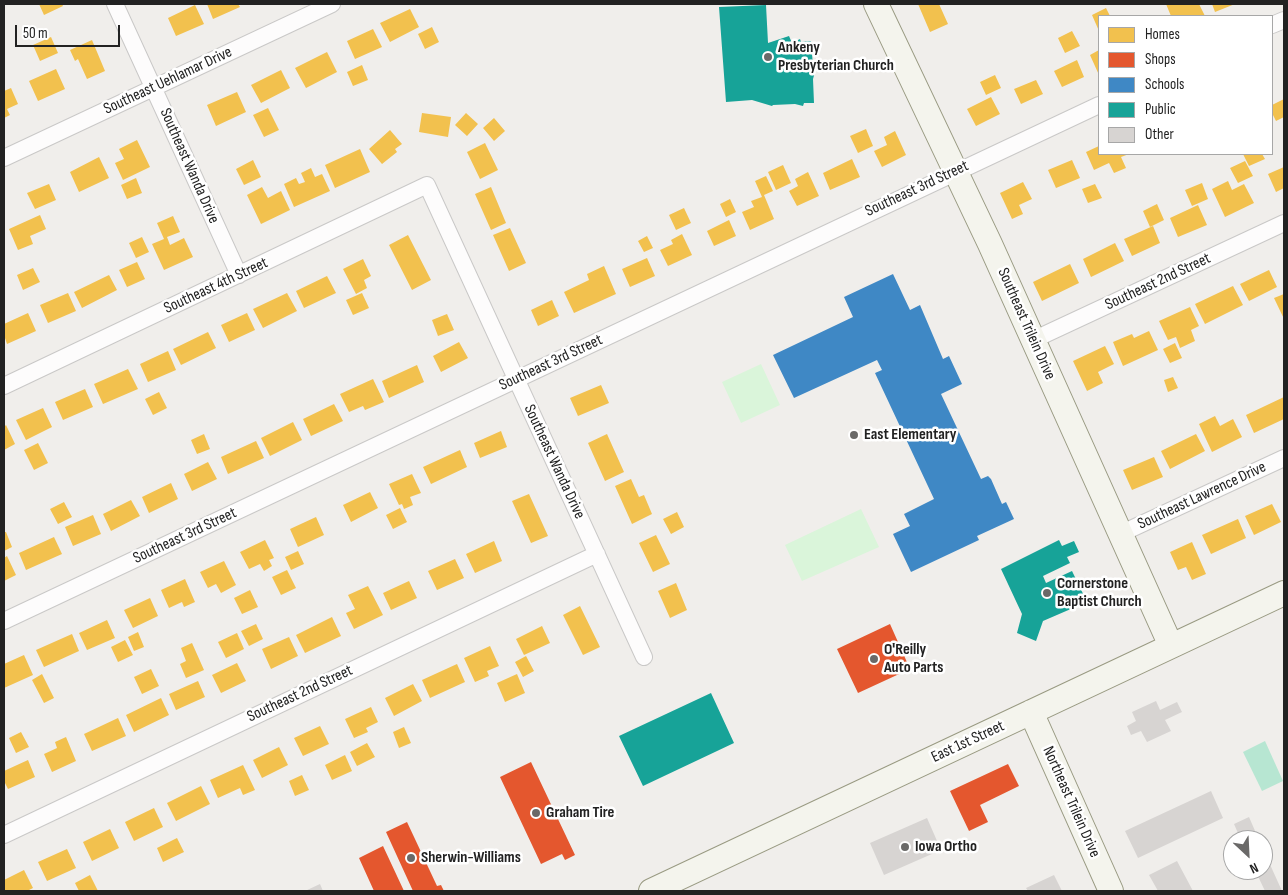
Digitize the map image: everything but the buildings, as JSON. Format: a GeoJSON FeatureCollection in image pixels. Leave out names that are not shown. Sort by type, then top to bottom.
{"type":"FeatureCollection","features":[{"type":"Feature","properties":{"kind":"street","name":"Southeast Wanda Drive"},"geometry":{"type":"LineString","coordinates":[[115,4],[239,275]]}},
{"type":"Feature","properties":{"kind":"street","name":"Southeast Uehlamar Drive"},"geometry":{"type":"LineString","coordinates":[[4,158],[332,4]]}},
{"type":"Feature","properties":{"kind":"street","name":"Southeast Trilein Drive"},"geometry":{"type":"LineString","coordinates":[[876,4],[1033,340],[1171,646]]}},
{"type":"Feature","properties":{"kind":"street","name":"Southeast 3rd Street"},"geometry":{"type":"LineString","coordinates":[[4,621],[1098,105]]}},
{"type":"Feature","properties":{"kind":"street","name":"Southeast Wanda Drive"},"geometry":{"type":"LineString","coordinates":[[427,185],[644,657]]}},
{"type":"Feature","properties":{"kind":"street","name":"Southeast 4th Street"},"geometry":{"type":"LineString","coordinates":[[4,386],[427,185]]}},
{"type":"Feature","properties":{"kind":"street","name":"Southeast 2nd Street"},"geometry":{"type":"LineString","coordinates":[[1033,340],[1284,223]]}},
{"type":"Feature","properties":{"kind":"street","name":"Southeast Lawrence Drive"},"geometry":{"type":"LineString","coordinates":[[1120,534],[1284,458]]}},
{"type":"Feature","properties":{"kind":"street","name":"Southeast 2nd Street"},"geometry":{"type":"LineString","coordinates":[[4,835],[597,554]]}},
{"type":"Feature","properties":{"kind":"street","name":"East 1st Street"},"geometry":{"type":"LineString","coordinates":[[651,891],[1284,593]]}},
{"type":"Feature","properties":{"kind":"street","name":"Northeast Trilein Drive"},"geometry":{"type":"LineString","coordinates":[[1031,712],[1112,891]]}},
{"type":"Feature","properties":{"kind":"green space"},"geometry":{"type":"Polygon","coordinates":[[[761,364],[780,405],[741,423],[722,382],[761,364]]]}},
{"type":"Feature","properties":{"kind":"green space"},"geometry":{"type":"Polygon","coordinates":[[[861,509],[879,547],[802,581],[785,545],[861,509]]]}},
{"type":"Feature","properties":{"kind":"green space"},"geometry":{"type":"Polygon","coordinates":[[[1265,741],[1283,781],[1262,791],[1243,752],[1265,741]]]}},
{"type":"Feature","properties":{"kind":"place","name":"Ankeny Presbyterian Church"},"geometry":{"type":"Point","coordinates":[768,57]}},
{"type":"Feature","properties":{"kind":"place","name":"East Elementary"},"geometry":{"type":"Point","coordinates":[854,435]}},
{"type":"Feature","properties":{"kind":"place","name":"Cornerstone Baptist Church"},"geometry":{"type":"Point","coordinates":[1047,593]}},
{"type":"Feature","properties":{"kind":"place","name":"O'Reilly Auto Parts"},"geometry":{"type":"Point","coordinates":[874,659]}},
{"type":"Feature","properties":{"kind":"place","name":"Graham Tire"},"geometry":{"type":"Point","coordinates":[536,813]}},
{"type":"Feature","properties":{"kind":"place","name":"Iowa Ortho"},"geometry":{"type":"Point","coordinates":[905,847]}},
{"type":"Feature","properties":{"kind":"place","name":"Sherwin-Williams"},"geometry":{"type":"Point","coordinates":[411,858]}}]}
